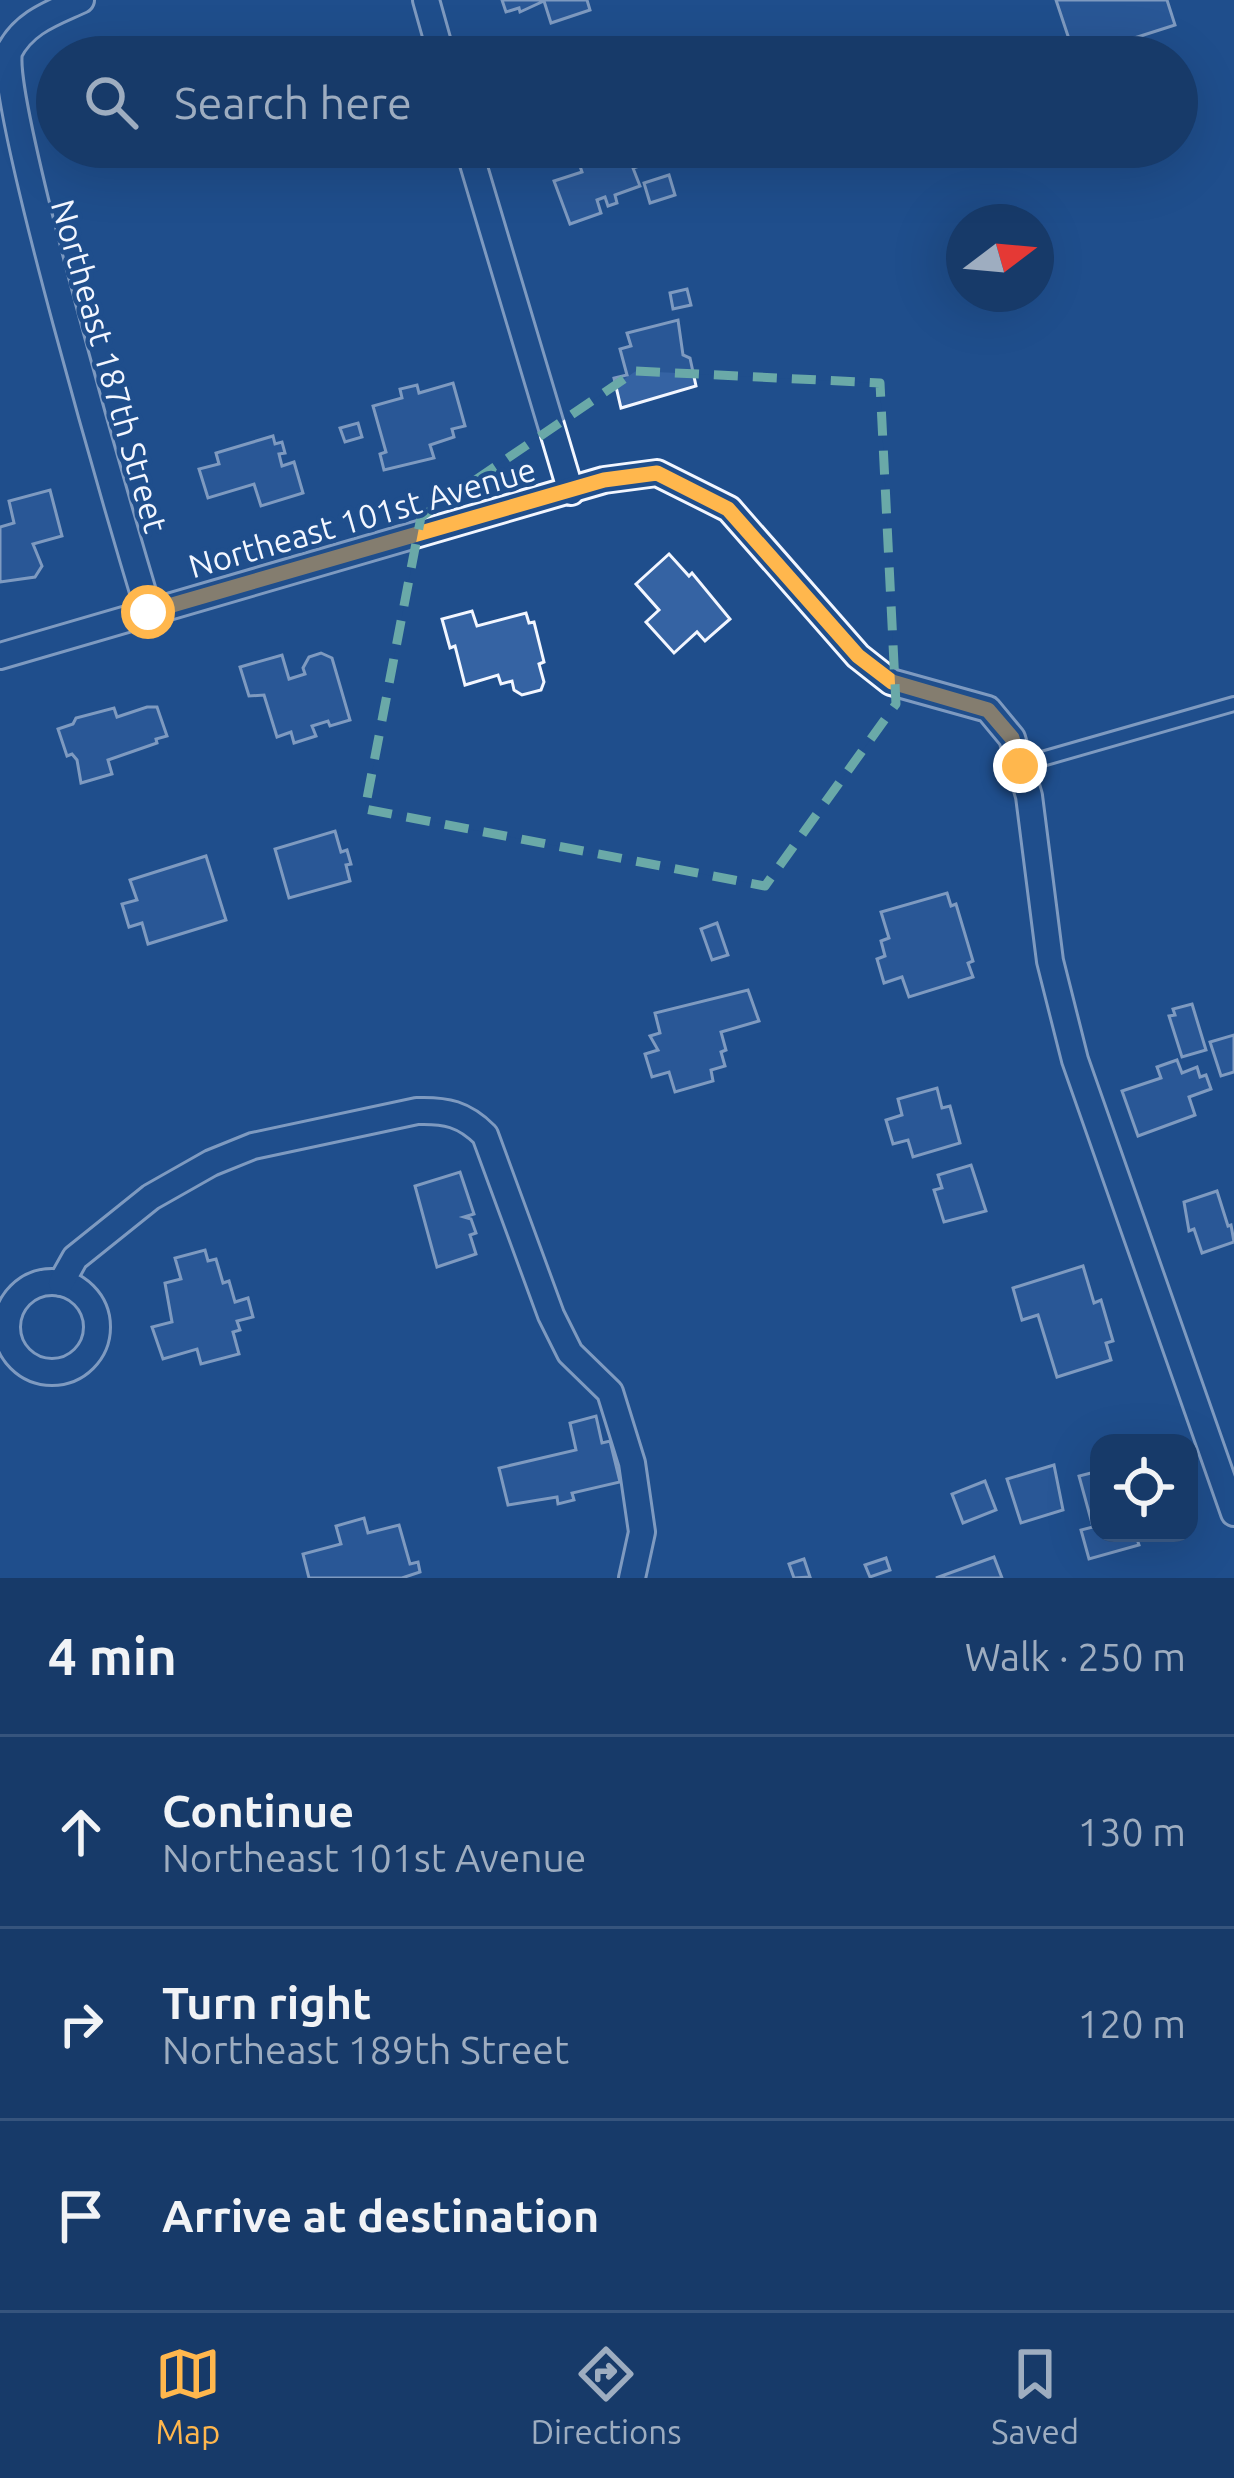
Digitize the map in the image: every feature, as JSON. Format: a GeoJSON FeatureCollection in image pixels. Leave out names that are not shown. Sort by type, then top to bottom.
{"type":"FeatureCollection","features":[{"type":"Feature","properties":{"kind":"street","name":"Northeast 187th Street"},"geometry":{"type":"LineString","coordinates":[[81,0],[31,23],[7,55],[4,89],[11,139],[38,247],[148,612]]}},
{"type":"Feature","properties":{"kind":"street"},"geometry":{"type":"LineString","coordinates":[[426,0],[436,36]]}},
{"type":"Feature","properties":{"kind":"street"},"geometry":{"type":"LineString","coordinates":[[474,168],[571,492]]}},
{"type":"Feature","properties":{"kind":"street","name":"Northeast 101st Avenue"},"geometry":{"type":"LineString","coordinates":[[0,656],[604,480],[657,473],[728,509],[858,656],[892,682],[988,710],[1012,738],[1033,821],[1050,961],[1075,1060],[1234,1513]]}},
{"type":"Feature","properties":{"kind":"street"},"geometry":{"type":"LineString","coordinates":[[61,1282],[75,1258],[151,1197],[211,1162],[253,1146],[417,1112],[443,1111],[470,1119],[485,1135],[551,1315],[571,1353],[610,1392],[632,1463],[642,1532],[632,1578]]}},
{"type":"Feature","properties":{"kind":"lane"},"geometry":{"type":"LineString","coordinates":[[1020,766],[1234,704]]}},
{"type":"Feature","properties":{"kind":"highlighted area"},"geometry":{"type":"Polygon","coordinates":[[[636,371],[880,383],[896,704],[765,886],[365,809],[421,517],[636,371]]]}},
{"type":"Feature","properties":{"kind":"building"},"geometry":{"type":"Polygon","coordinates":[[[502,0],[587,0],[590,10],[551,23],[544,1],[520,12],[519,8],[506,12],[502,0]]]}},
{"type":"Feature","properties":{"kind":"building"},"geometry":{"type":"Polygon","coordinates":[[[1056,0],[1167,0],[1175,25],[1141,36],[1068,36],[1056,0]]]}},
{"type":"Feature","properties":{"kind":"building"},"geometry":{"type":"Polygon","coordinates":[[[581,168],[633,168],[640,186],[615,195],[617,203],[608,206],[605,197],[597,200],[601,213],[570,224],[554,181],[582,172],[581,168]]]}},
{"type":"Feature","properties":{"kind":"building"},"geometry":{"type":"Polygon","coordinates":[[[669,175],[675,195],[650,203],[644,183],[669,175]]]}},
{"type":"Feature","properties":{"kind":"building"},"geometry":{"type":"Polygon","coordinates":[[[687,289],[691,305],[673,309],[670,293],[687,289]]]}},
{"type":"Feature","properties":{"kind":"building"},"geometry":{"type":"Polygon","coordinates":[[[678,320],[683,355],[690,358],[696,386],[621,408],[614,378],[627,375],[620,349],[631,346],[627,333],[678,320]]]}},
{"type":"Feature","properties":{"kind":"building"},"geometry":{"type":"Polygon","coordinates":[[[453,383],[465,426],[452,429],[454,437],[430,445],[434,458],[384,470],[380,454],[386,452],[373,406],[402,398],[400,389],[417,385],[419,393],[453,383]]]}},
{"type":"Feature","properties":{"kind":"building"},"geometry":{"type":"Polygon","coordinates":[[[358,423],[362,437],[345,442],[340,428],[358,423]]]}},
{"type":"Feature","properties":{"kind":"building"},"geometry":{"type":"Polygon","coordinates":[[[273,436],[275,444],[282,442],[282,466],[294,462],[303,493],[261,506],[254,484],[208,498],[199,469],[219,464],[216,453],[273,436]]]}},
{"type":"Feature","properties":{"kind":"building"},"geometry":{"type":"Polygon","coordinates":[[[50,490],[62,536],[33,544],[42,566],[35,577],[0,582],[0,527],[14,523],[9,501],[50,490]]]}},
{"type":"Feature","properties":{"kind":"building"},"geometry":{"type":"Polygon","coordinates":[[[669,554],[689,576],[692,573],[730,619],[705,641],[697,632],[674,653],[646,622],[659,610],[636,584],[669,554]]]}},
{"type":"Feature","properties":{"kind":"building"},"geometry":{"type":"Polygon","coordinates":[[[472,611],[477,626],[526,613],[529,623],[534,622],[544,662],[539,664],[544,682],[541,690],[522,695],[514,690],[512,681],[501,684],[498,675],[465,685],[442,619],[472,611]]]}},
{"type":"Feature","properties":{"kind":"building"},"geometry":{"type":"Polygon","coordinates":[[[321,653],[332,658],[350,720],[312,726],[316,736],[294,743],[291,732],[277,737],[264,695],[249,696],[240,667],[282,655],[289,679],[305,674],[309,657],[321,653]]]}},
{"type":"Feature","properties":{"kind":"building"},"geometry":{"type":"Polygon","coordinates":[[[157,707],[167,736],[108,760],[112,774],[81,783],[77,760],[72,754],[67,756],[58,729],[76,718],[114,708],[117,717],[157,707]]]}},
{"type":"Feature","properties":{"kind":"building"},"geometry":{"type":"Polygon","coordinates":[[[335,831],[341,852],[347,850],[350,881],[289,898],[275,849],[335,831]]]}},
{"type":"Feature","properties":{"kind":"building"},"geometry":{"type":"Polygon","coordinates":[[[206,856],[226,920],[148,944],[142,923],[129,927],[122,904],[137,900],[130,880],[206,856]]]}},
{"type":"Feature","properties":{"kind":"building"},"geometry":{"type":"Polygon","coordinates":[[[947,893],[951,906],[956,904],[973,961],[968,963],[973,977],[909,997],[902,977],[884,983],[877,959],[885,956],[881,941],[889,938],[881,912],[947,893]]]}},
{"type":"Feature","properties":{"kind":"building"},"geometry":{"type":"Polygon","coordinates":[[[717,923],[728,955],[712,960],[701,929],[717,923]]]}},
{"type":"Feature","properties":{"kind":"building"},"geometry":{"type":"Polygon","coordinates":[[[748,990],[759,1021],[721,1032],[725,1066],[711,1070],[713,1081],[675,1092],[669,1072],[652,1077],[645,1054],[658,1050],[650,1036],[660,1033],[655,1013],[748,990]]]}},
{"type":"Feature","properties":{"kind":"building"},"geometry":{"type":"Polygon","coordinates":[[[1192,1004],[1206,1050],[1182,1057],[1169,1016],[1175,1015],[1173,1009],[1192,1004]]]}},
{"type":"Feature","properties":{"kind":"building"},"geometry":{"type":"Polygon","coordinates":[[[1234,1035],[1234,1072],[1221,1076],[1210,1042],[1234,1035]]]}},
{"type":"Feature","properties":{"kind":"building"},"geometry":{"type":"Polygon","coordinates":[[[1177,1060],[1182,1073],[1197,1067],[1211,1089],[1189,1097],[1195,1115],[1138,1136],[1122,1091],[1161,1078],[1157,1067],[1177,1060]]]}},
{"type":"Feature","properties":{"kind":"building"},"geometry":{"type":"Polygon","coordinates":[[[937,1088],[942,1108],[950,1106],[960,1143],[913,1157],[908,1140],[893,1144],[886,1120],[902,1115],[898,1099],[937,1088]]]}},
{"type":"Feature","properties":{"kind":"building"},"geometry":{"type":"Polygon","coordinates":[[[971,1165],[986,1211],[944,1222],[934,1190],[942,1188],[938,1175],[971,1165]]]}},
{"type":"Feature","properties":{"kind":"building"},"geometry":{"type":"Polygon","coordinates":[[[460,1172],[474,1214],[464,1217],[471,1219],[476,1233],[470,1235],[476,1254],[437,1267],[415,1186],[460,1172]]]}},
{"type":"Feature","properties":{"kind":"building"},"geometry":{"type":"Polygon","coordinates":[[[1217,1191],[1234,1242],[1202,1253],[1194,1229],[1189,1231],[1184,1202],[1217,1191]]]}},
{"type":"Feature","properties":{"kind":"building"},"geometry":{"type":"Polygon","coordinates":[[[205,1250],[208,1261],[216,1259],[223,1283],[229,1281],[235,1302],[248,1298],[253,1317],[237,1321],[240,1330],[233,1332],[239,1354],[201,1364],[197,1349],[163,1359],[152,1327],[172,1322],[165,1283],[181,1279],[175,1258],[205,1250]]]}},
{"type":"Feature","properties":{"kind":"building"},"geometry":{"type":"Polygon","coordinates":[[[1083,1266],[1094,1303],[1101,1300],[1113,1341],[1106,1343],[1111,1360],[1057,1377],[1038,1315],[1022,1320],[1013,1288],[1083,1266]]]}},
{"type":"Feature","properties":{"kind":"building"},"geometry":{"type":"Polygon","coordinates":[[[596,1416],[602,1443],[610,1441],[620,1482],[572,1493],[574,1500],[558,1504],[557,1497],[508,1505],[499,1468],[576,1450],[570,1423],[596,1416]]]}},
{"type":"Feature","properties":{"kind":"building"},"geometry":{"type":"Polygon","coordinates":[[[1054,1465],[1063,1510],[1021,1523],[1007,1479],[1054,1465]]]}},
{"type":"Feature","properties":{"kind":"building"},"geometry":{"type":"Polygon","coordinates":[[[1090,1473],[1090,1516],[1079,1476],[1090,1473]]]}},
{"type":"Feature","properties":{"kind":"building"},"geometry":{"type":"Polygon","coordinates":[[[985,1481],[996,1510],[963,1523],[952,1494],[985,1481]]]}},
{"type":"Feature","properties":{"kind":"building"},"geometry":{"type":"Polygon","coordinates":[[[364,1518],[368,1533],[399,1525],[410,1564],[418,1562],[420,1572],[402,1578],[309,1578],[303,1554],[341,1544],[336,1526],[364,1518]]]}},
{"type":"Feature","properties":{"kind":"building"},"geometry":{"type":"Polygon","coordinates":[[[1090,1528],[1090,1542],[1139,1545],[1089,1559],[1081,1530],[1090,1528]]]}},
{"type":"Feature","properties":{"kind":"building"},"geometry":{"type":"Polygon","coordinates":[[[994,1557],[1002,1578],[936,1578],[994,1557]]]}},
{"type":"Feature","properties":{"kind":"building"},"geometry":{"type":"Polygon","coordinates":[[[886,1558],[890,1570],[870,1577],[865,1565],[886,1558]]]}},
{"type":"Feature","properties":{"kind":"building"},"geometry":{"type":"Polygon","coordinates":[[[804,1559],[810,1577],[794,1578],[789,1564],[804,1559]]]}},
{"type":"Feature","properties":{"kind":"route"},"geometry":{"type":"LineString","coordinates":[[148,612],[604,480],[657,473],[728,509],[858,656],[892,682],[988,710],[1004,724],[1020,766]]}}]}
